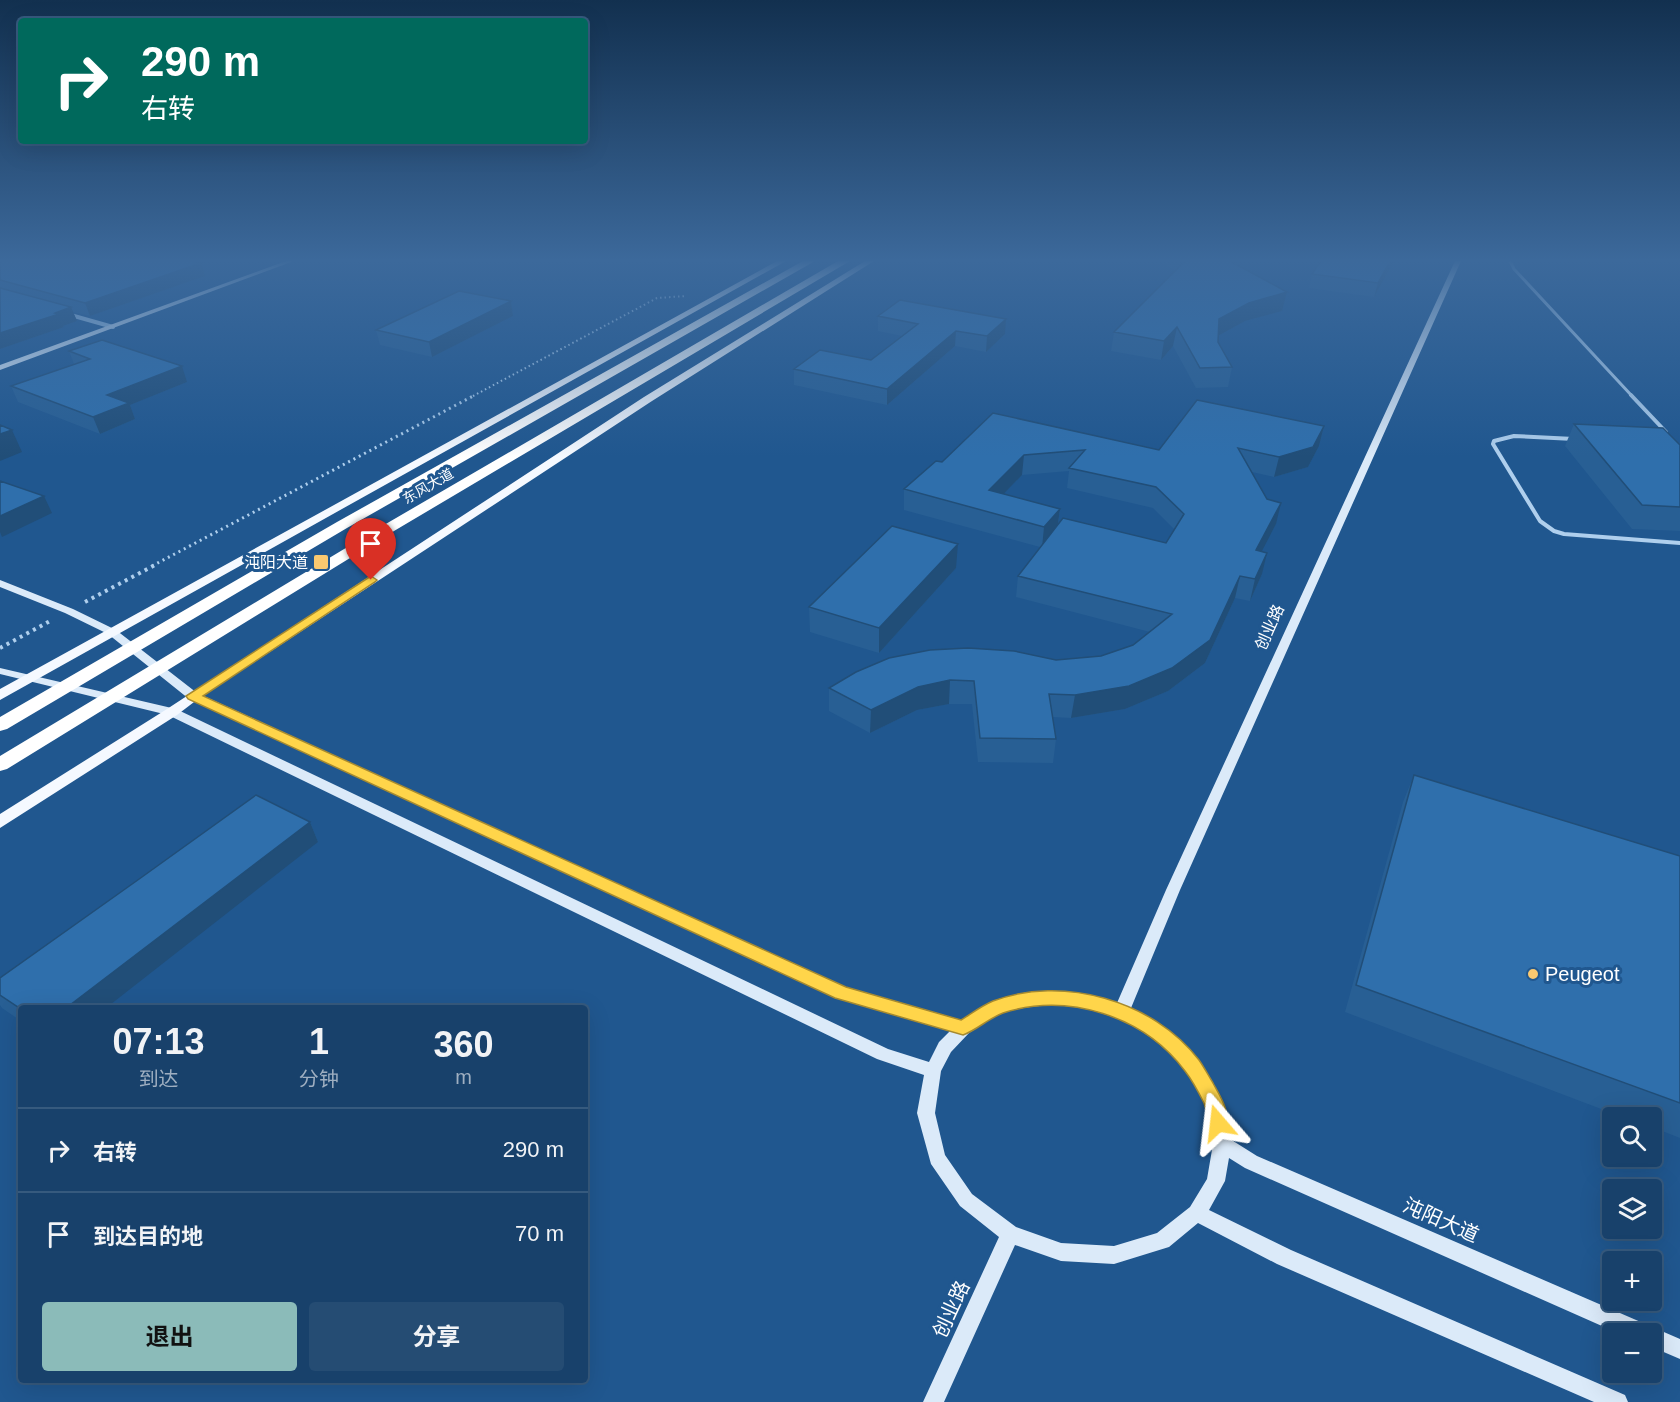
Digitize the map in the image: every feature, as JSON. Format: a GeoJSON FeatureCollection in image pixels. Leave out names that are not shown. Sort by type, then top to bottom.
{"type":"FeatureCollection","features":[{"type":"Feature","properties":{"kind":"highway","name":"东风大道"},"geometry":{"type":"LineString","coordinates":[[0,725],[342,525],[694,326]]}},
{"type":"Feature","properties":{"kind":"highway","name":"东风大道"},"geometry":{"type":"LineString","coordinates":[[0,765],[399,522],[733,326]]}},
{"type":"Feature","properties":{"kind":"main road"},"geometry":{"type":"LineString","coordinates":[[0,695],[664,326]]}},
{"type":"Feature","properties":{"kind":"main road"},"geometry":{"type":"LineString","coordinates":[[0,822],[172,712],[193,696],[648,399],[765,326]]}},
{"type":"Feature","properties":{"kind":"main road","name":"创业路"},"geometry":{"type":"LineString","coordinates":[[1122,1011],[1173,890],[1428,326]]}},
{"type":"Feature","properties":{"kind":"main road"},"geometry":{"type":"LineString","coordinates":[[0,368],[113,327]]}},
{"type":"Feature","properties":{"kind":"main road"},"geometry":{"type":"LineString","coordinates":[[0,583],[69,611],[112,632],[193,696],[842,993],[963,1028]]}},
{"type":"Feature","properties":{"kind":"main road"},"geometry":{"type":"LineString","coordinates":[[0,671],[172,712],[883,1054],[933,1071]]}},
{"type":"Feature","properties":{"kind":"main road"},"geometry":{"type":"LineString","coordinates":[[1036,998],[1079,999],[1122,1011],[1161,1034],[1192,1065],[1214,1103],[1222,1144],[1216,1180],[1197,1213],[1162,1241],[1114,1255],[1061,1252],[1010,1234],[966,1200],[937,1158],[926,1113],[933,1071],[945,1047],[963,1028],[996,1008],[1036,998]]}},
{"type":"Feature","properties":{"kind":"main road","name":"沌阳大道"},"geometry":{"type":"LineString","coordinates":[[1222,1144],[1251,1162],[1619,1323]]}},
{"type":"Feature","properties":{"kind":"main road"},"geometry":{"type":"LineString","coordinates":[[1197,1213],[1284,1257],[1618,1402]]}},
{"type":"Feature","properties":{"kind":"main road","name":"创业路"},"geometry":{"type":"LineString","coordinates":[[933,1402],[1010,1234]]}},
{"type":"Feature","properties":{"kind":"main road"},"geometry":{"type":"LineString","coordinates":[[1662,1341],[1680,1349]]}},
{"type":"Feature","properties":{"kind":"lane"},"geometry":{"type":"LineString","coordinates":[[1568,326],[1671,437]]}},
{"type":"Feature","properties":{"kind":"lane"},"geometry":{"type":"LineString","coordinates":[[1584,440],[1514,435],[1498,439],[1493,444],[1540,521],[1554,531],[1581,536],[1680,543]]}},
{"type":"Feature","properties":{"kind":"path"},"geometry":{"type":"LineString","coordinates":[[0,648],[604,326]]}},
{"type":"Feature","properties":{"kind":"building"},"geometry":{"type":"Polygon","coordinates":[[[0,326],[20,326],[0,333],[0,326]]]}},
{"type":"Feature","properties":{"kind":"building"},"geometry":{"type":"Polygon","coordinates":[[[384,326],[460,326],[429,342],[376,330],[384,326]]]}},
{"type":"Feature","properties":{"kind":"building"},"geometry":{"type":"Polygon","coordinates":[[[915,326],[998,326],[987,336],[956,331],[887,389],[794,369],[820,350],[871,360],[915,326]]]}},
{"type":"Feature","properties":{"kind":"building"},"geometry":{"type":"Polygon","coordinates":[[[1120,326],[1219,326],[1218,342],[1232,367],[1200,368],[1177,327],[1164,341],[1114,332],[1120,326]]]}},
{"type":"Feature","properties":{"kind":"building"},"geometry":{"type":"Polygon","coordinates":[[[102,340],[182,366],[107,395],[129,403],[93,417],[11,386],[90,359],[69,351],[102,340]]]}},
{"type":"Feature","properties":{"kind":"building"},"geometry":{"type":"Polygon","coordinates":[[[1197,400],[1324,426],[1313,447],[1279,457],[1238,448],[1267,499],[1281,503],[1256,550],[1267,553],[1255,579],[1240,576],[1210,640],[1172,668],[1129,686],[1075,695],[1049,694],[1056,739],[980,738],[974,681],[950,680],[918,687],[871,710],[829,688],[856,672],[889,658],[930,650],[968,648],[1014,651],[1056,660],[1101,656],[1133,645],[1172,614],[1018,576],[1063,518],[1166,543],[1184,514],[1156,487],[1069,468],[1085,450],[1024,455],[989,490],[1060,509],[1044,527],[904,489],[936,461],[942,462],[993,413],[1159,450],[1197,400]]]}},
{"type":"Feature","properties":{"kind":"building"},"geometry":{"type":"Polygon","coordinates":[[[1574,424],[1663,428],[1680,445],[1680,507],[1642,505],[1574,424]]]}},
{"type":"Feature","properties":{"kind":"building"},"geometry":{"type":"Polygon","coordinates":[[[0,425],[12,430],[0,434],[0,425]]]}},
{"type":"Feature","properties":{"kind":"building"},"geometry":{"type":"Polygon","coordinates":[[[0,481],[44,496],[0,516],[0,481]]]}},
{"type":"Feature","properties":{"kind":"building"},"geometry":{"type":"Polygon","coordinates":[[[892,526],[958,544],[879,628],[809,607],[892,526]]]}},
{"type":"Feature","properties":{"kind":"building"},"geometry":{"type":"Polygon","coordinates":[[[1414,775],[1680,856],[1680,1103],[1356,985],[1414,775]]]}},
{"type":"Feature","properties":{"kind":"building"},"geometry":{"type":"Polygon","coordinates":[[[256,795],[310,822],[70,1005],[18,1005],[18,1007],[0,995],[0,978],[256,795]]]}},
{"type":"Feature","properties":{"kind":"place","name":"沌阳大道"},"geometry":{"type":"Point","coordinates":[321,562]}},
{"type":"Feature","properties":{"kind":"place","name":"Peugeot"},"geometry":{"type":"Point","coordinates":[1533,974]}},
{"type":"Feature","properties":{"kind":"route"},"geometry":{"type":"LineString","coordinates":[[371,580],[193,696],[842,993],[963,1028],[996,1008],[1036,998],[1079,999],[1122,1011],[1161,1034],[1192,1065],[1214,1103],[1218,1123]]}}]}
